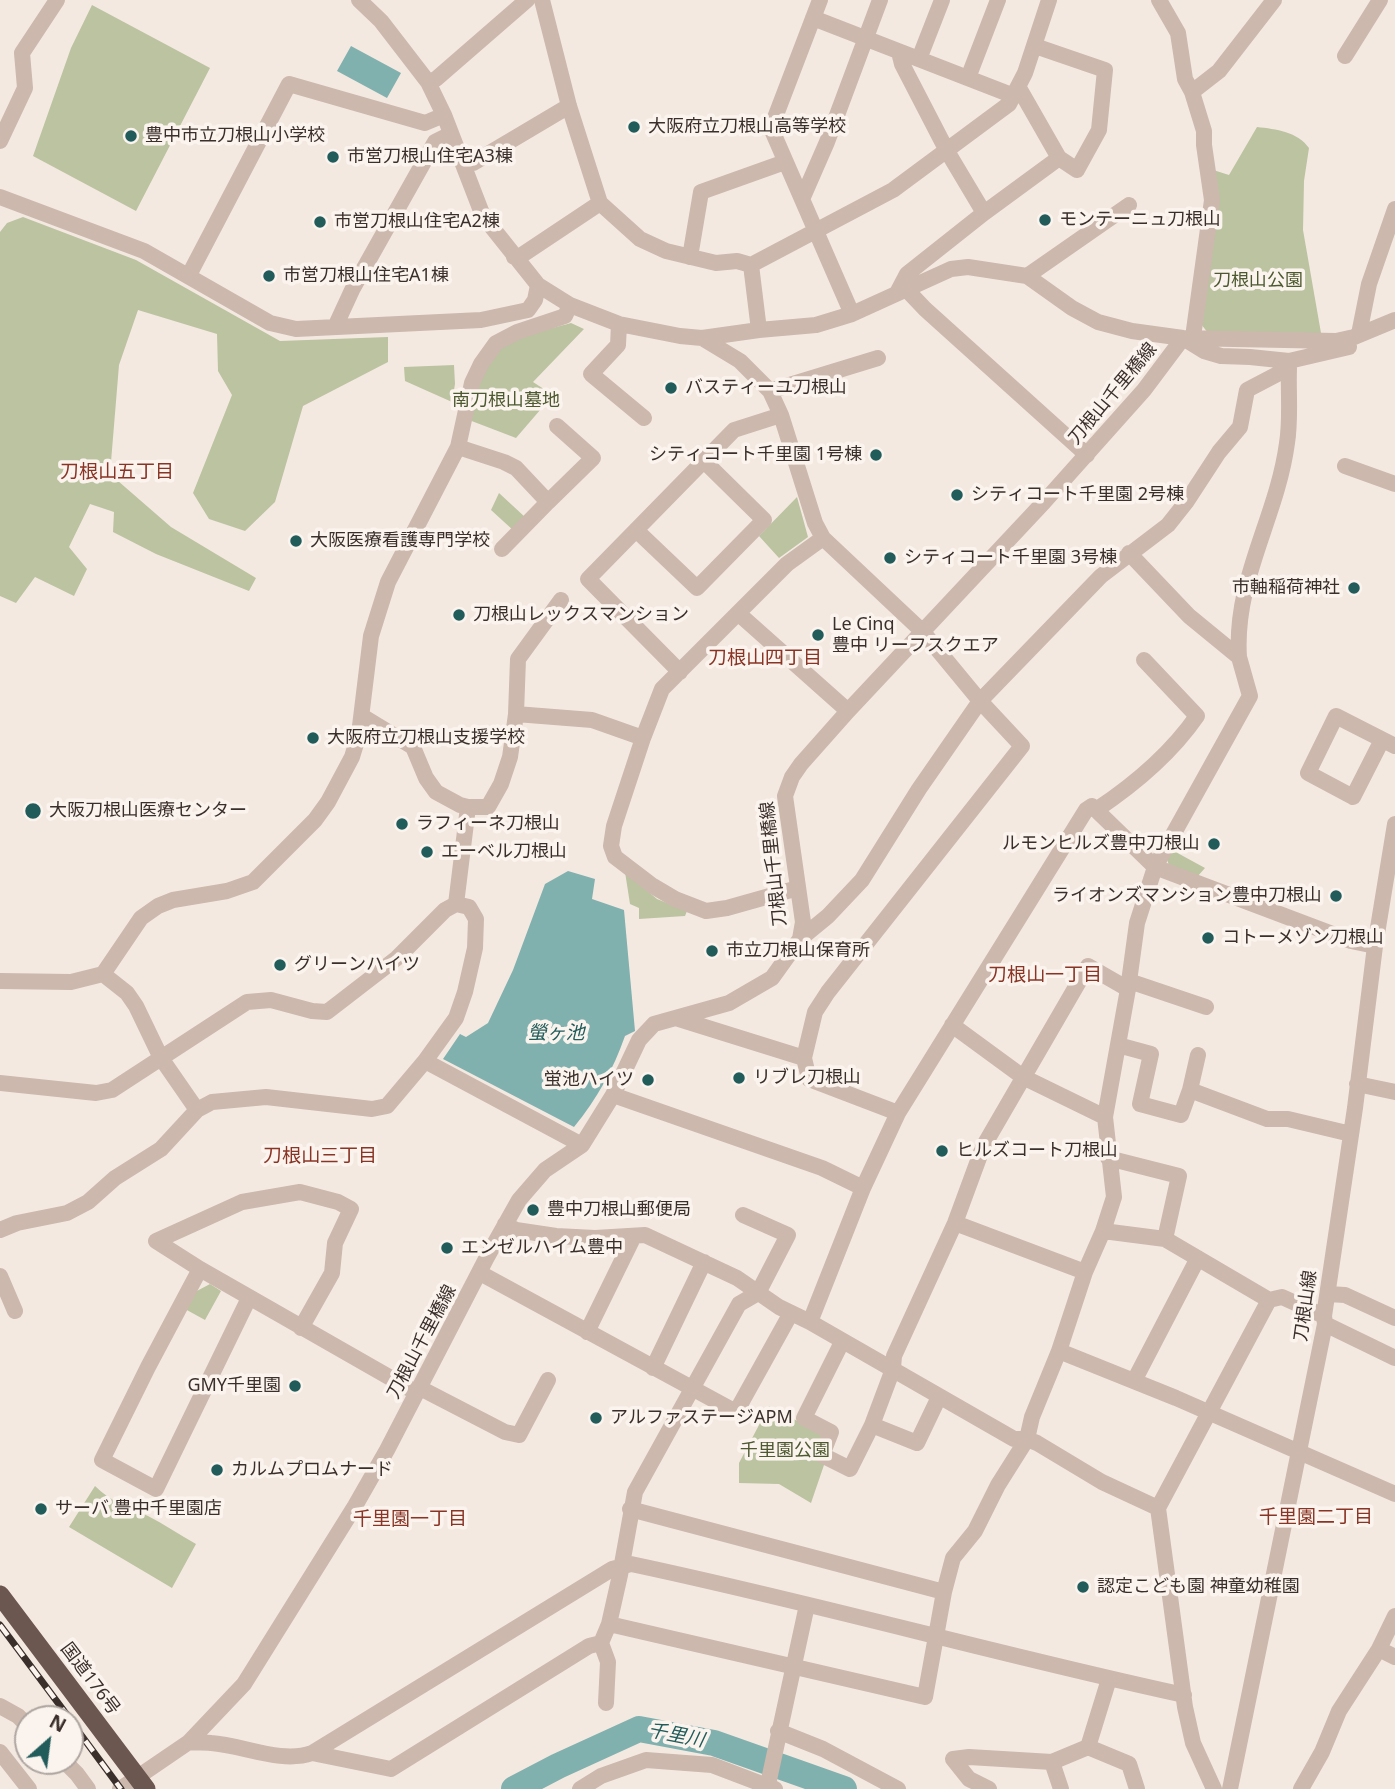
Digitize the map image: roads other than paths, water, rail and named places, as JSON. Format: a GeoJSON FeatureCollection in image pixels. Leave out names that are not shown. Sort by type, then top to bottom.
{"type":"FeatureCollection","features":[{"type":"Feature","properties":{"kind":"highway","name":"国道176号"},"geometry":{"type":"LineString","coordinates":[[0,1595],[141,1784]]}},
{"type":"Feature","properties":{"kind":"street"},"geometry":{"type":"LineString","coordinates":[[0,141],[24,88],[22,53],[57,0]]}},
{"type":"Feature","properties":{"kind":"street"},"geometry":{"type":"LineString","coordinates":[[428,82],[436,79],[527,0]]}},
{"type":"Feature","properties":{"kind":"street"},"geometry":{"type":"LineString","coordinates":[[542,0],[569,106],[600,203],[640,239],[666,251],[716,263],[737,261],[751,265],[894,190],[1009,104],[1035,46],[1048,4],[1031,0]]}},
{"type":"Feature","properties":{"kind":"street"},"geometry":{"type":"LineString","coordinates":[[820,0],[771,128],[852,314]]}},
{"type":"Feature","properties":{"kind":"street"},"geometry":{"type":"LineString","coordinates":[[803,197],[827,142],[880,0]]}},
{"type":"Feature","properties":{"kind":"street"},"geometry":{"type":"LineString","coordinates":[[919,59],[942,0]]}},
{"type":"Feature","properties":{"kind":"street"},"geometry":{"type":"LineString","coordinates":[[968,78],[998,0]]}},
{"type":"Feature","properties":{"kind":"street"},"geometry":{"type":"LineString","coordinates":[[1159,0],[1178,33],[1185,79],[1205,131],[1203,145],[1212,200],[1188,338]]}},
{"type":"Feature","properties":{"kind":"street"},"geometry":{"type":"LineString","coordinates":[[1192,92],[1219,71],[1274,0]]}},
{"type":"Feature","properties":{"kind":"street"},"geometry":{"type":"LineString","coordinates":[[1345,56],[1380,0]]}},
{"type":"Feature","properties":{"kind":"street"},"geometry":{"type":"LineString","coordinates":[[371,3],[428,82],[452,134],[483,216],[514,257],[538,285],[570,305],[620,324],[702,338],[816,325],[852,314],[951,270],[968,267],[1027,276],[1072,308],[1098,322],[1132,331],[1188,338],[1336,341],[1357,336],[1395,320]]}},
{"type":"Feature","properties":{"kind":"street"},"geometry":{"type":"LineString","coordinates":[[813,18],[968,78],[1016,92],[1059,158],[1077,170],[1100,130],[1105,70],[1035,46]]}},
{"type":"Feature","properties":{"kind":"street"},"geometry":{"type":"LineString","coordinates":[[899,52],[902,64],[947,151],[984,212]]}},
{"type":"Feature","properties":{"kind":"street"},"geometry":{"type":"LineString","coordinates":[[189,275],[289,84],[425,123],[444,115]]}},
{"type":"Feature","properties":{"kind":"street"},"geometry":{"type":"LineString","coordinates":[[464,165],[473,163],[569,106]]}},
{"type":"Feature","properties":{"kind":"street"},"geometry":{"type":"LineString","coordinates":[[335,327],[435,142],[452,134]]}},
{"type":"Feature","properties":{"kind":"street"},"geometry":{"type":"LineString","coordinates":[[902,291],[907,274],[984,212],[1059,158]]}},
{"type":"Feature","properties":{"kind":"street"},"geometry":{"type":"LineString","coordinates":[[690,257],[701,192],[785,162]]}},
{"type":"Feature","properties":{"kind":"street"},"geometry":{"type":"LineString","coordinates":[[0,197],[144,251],[270,323],[296,329],[481,320],[528,310],[535,300],[538,285]]}},
{"type":"Feature","properties":{"kind":"street"},"geometry":{"type":"LineString","coordinates":[[514,257],[522,255],[600,203]]}},
{"type":"Feature","properties":{"kind":"street"},"geometry":{"type":"LineString","coordinates":[[1027,276],[1129,205]]}},
{"type":"Feature","properties":{"kind":"street"},"geometry":{"type":"LineString","coordinates":[[800,939],[828,916],[862,880],[919,789],[980,701],[1101,576],[1168,525],[1219,452],[1240,427],[1247,390],[1289,365],[1356,344],[1369,284],[1395,209]]}},
{"type":"Feature","properties":{"kind":"street"},"geometry":{"type":"LineString","coordinates":[[751,265],[759,330]]}},
{"type":"Feature","properties":{"kind":"street"},"geometry":{"type":"LineString","coordinates":[[902,291],[1087,454]]}},
{"type":"Feature","properties":{"kind":"street"},"geometry":{"type":"LineString","coordinates":[[0,981],[71,982],[103,974],[141,918],[158,906],[173,900],[227,891],[253,881],[315,820],[340,782],[352,757],[362,716],[371,636],[388,582],[458,447],[472,383],[489,351],[496,344],[517,332],[565,316],[570,305]]}},
{"type":"Feature","properties":{"kind":"street"},"geometry":{"type":"LineString","coordinates":[[620,324],[618,345],[591,374],[644,418]]}},
{"type":"Feature","properties":{"kind":"street"},"geometry":{"type":"LineString","coordinates":[[702,338],[740,361],[770,391],[781,415],[823,538],[923,632],[1021,746],[815,1012],[804,1058],[809,1079],[898,1113]]}},
{"type":"Feature","properties":{"kind":"street"},"geometry":{"type":"LineString","coordinates":[[1188,338],[1204,351],[1221,356],[1250,356],[1289,365]]}},
{"type":"Feature","properties":{"kind":"street","name":"刀根山千里橋線"},"geometry":{"type":"LineString","coordinates":[[120,1789],[141,1784],[188,1742],[244,1684],[355,1506],[519,1200],[545,1170],[582,1145],[613,1095],[639,1040],[654,1024],[729,1003],[772,978],[800,939],[803,922],[785,796],[796,770],[1087,454],[1188,338]]}},
{"type":"Feature","properties":{"kind":"street"},"geometry":{"type":"LineString","coordinates":[[770,391],[878,358]]}},
{"type":"Feature","properties":{"kind":"street"},"geometry":{"type":"LineString","coordinates":[[609,1624],[925,1697],[944,1592],[953,1558],[975,1531],[996,1488],[1027,1439],[1032,1417],[1059,1351],[1114,1197],[1105,1117],[1129,985],[1137,923],[1155,867],[1250,696],[1238,657],[1237,630],[1243,594],[1267,520],[1287,443],[1289,365]]}},
{"type":"Feature","properties":{"kind":"street"},"geometry":{"type":"LineString","coordinates":[[680,672],[588,579],[734,430],[781,415]]}},
{"type":"Feature","properties":{"kind":"street"},"geometry":{"type":"LineString","coordinates":[[557,426],[593,458]]}},
{"type":"Feature","properties":{"kind":"street"},"geometry":{"type":"LineString","coordinates":[[502,549],[605,445]]}},
{"type":"Feature","properties":{"kind":"street"},"geometry":{"type":"LineString","coordinates":[[458,447],[516,468],[548,502]]}},
{"type":"Feature","properties":{"kind":"street"},"geometry":{"type":"LineString","coordinates":[[636,530],[697,588],[764,520],[704,461]]}},
{"type":"Feature","properties":{"kind":"street"},"geometry":{"type":"LineString","coordinates":[[1345,466],[1395,484]]}},
{"type":"Feature","properties":{"kind":"street"},"geometry":{"type":"LineString","coordinates":[[798,888],[727,908],[706,911],[653,886],[615,857],[611,846],[614,825],[662,689],[787,564],[823,538]]}},
{"type":"Feature","properties":{"kind":"street"},"geometry":{"type":"LineString","coordinates":[[1129,553],[1189,617],[1238,657]]}},
{"type":"Feature","properties":{"kind":"street"},"geometry":{"type":"LineString","coordinates":[[362,716],[413,747],[426,778],[436,792],[460,805],[488,807],[500,785],[510,757],[516,714],[518,659],[561,600]]}},
{"type":"Feature","properties":{"kind":"street"},"geometry":{"type":"LineString","coordinates":[[739,614],[848,711]]}},
{"type":"Feature","properties":{"kind":"street"},"geometry":{"type":"LineString","coordinates":[[1096,810],[1129,787],[1179,742],[1197,716],[1144,660]]}},
{"type":"Feature","properties":{"kind":"street"},"geometry":{"type":"LineString","coordinates":[[516,714],[592,720],[643,738]]}},
{"type":"Feature","properties":{"kind":"street"},"geometry":{"type":"LineString","coordinates":[[1336,716],[1388,743],[1353,797],[1308,773],[1336,716]]}},
{"type":"Feature","properties":{"kind":"street"},"geometry":{"type":"LineString","coordinates":[[810,1322],[863,1188],[898,1113],[1086,810],[1092,806],[1155,867],[1351,942],[1375,946]]}},
{"type":"Feature","properties":{"kind":"street"},"geometry":{"type":"LineString","coordinates":[[456,904],[468,807]]}},
{"type":"Feature","properties":{"kind":"street","name":"刀根山線"},"geometry":{"type":"LineString","coordinates":[[1230,1789],[1324,1320],[1375,946],[1395,824]]}},
{"type":"Feature","properties":{"kind":"street"},"geometry":{"type":"LineString","coordinates":[[0,1083],[96,1093],[112,1090],[247,1002],[271,1000],[312,1011],[327,1012],[397,958],[445,910],[456,904],[469,907],[476,919],[475,948],[466,992],[456,1018],[425,1061],[387,1106],[372,1110],[266,1097],[212,1102],[197,1110],[161,1149],[115,1178],[88,1202],[67,1213],[17,1223],[0,1230]]}},
{"type":"Feature","properties":{"kind":"street"},"geometry":{"type":"LineString","coordinates":[[842,1342],[804,1418],[831,1432],[822,1455],[850,1469],[872,1424],[893,1370],[894,1356],[955,1223],[983,1147],[1088,966],[1129,985],[1206,1007]]}},
{"type":"Feature","properties":{"kind":"street"},"geometry":{"type":"LineString","coordinates":[[103,974],[127,993],[136,1006],[161,1059],[197,1110]]}},
{"type":"Feature","properties":{"kind":"street"},"geometry":{"type":"LineString","coordinates":[[679,1019],[804,1058]]}},
{"type":"Feature","properties":{"kind":"street"},"geometry":{"type":"LineString","coordinates":[[952,1025],[1023,1077],[1105,1117]]}},
{"type":"Feature","properties":{"kind":"street"},"geometry":{"type":"LineString","coordinates":[[1118,1045],[1151,1054],[1140,1104],[1181,1115],[1198,1055]]}},
{"type":"Feature","properties":{"kind":"street"},"geometry":{"type":"LineString","coordinates":[[425,1061],[582,1145]]}},
{"type":"Feature","properties":{"kind":"street"},"geometry":{"type":"LineString","coordinates":[[1357,1084],[1395,1092]]}},
{"type":"Feature","properties":{"kind":"street"},"geometry":{"type":"LineString","coordinates":[[1190,1090],[1267,1119],[1288,1119],[1351,1134]]}},
{"type":"Feature","properties":{"kind":"street"},"geometry":{"type":"LineString","coordinates":[[613,1095],[822,1168],[863,1188]]}},
{"type":"Feature","properties":{"kind":"street"},"geometry":{"type":"LineString","coordinates":[[1108,1158],[1180,1176],[1165,1240]]}},
{"type":"Feature","properties":{"kind":"street"},"geometry":{"type":"LineString","coordinates":[[301,1328],[332,1273],[334,1243],[351,1209],[338,1202],[300,1192],[242,1202],[156,1241],[301,1328],[418,1391],[505,1432],[519,1435],[548,1380]]}},
{"type":"Feature","properties":{"kind":"street"},"geometry":{"type":"LineString","coordinates":[[606,1703],[608,1662],[601,1643],[609,1624],[635,1492],[739,1304],[758,1293],[788,1235],[743,1215]]}},
{"type":"Feature","properties":{"kind":"street"},"geometry":{"type":"LineString","coordinates":[[955,1223],[1085,1272]]}},
{"type":"Feature","properties":{"kind":"street"},"geometry":{"type":"LineString","coordinates":[[505,1224],[516,1230],[556,1236],[596,1238],[645,1235],[737,1278],[791,1313],[1014,1439],[1027,1439],[1102,1482],[1158,1508]]}},
{"type":"Feature","properties":{"kind":"street"},"geometry":{"type":"LineString","coordinates":[[1103,1231],[1165,1240],[1269,1300],[1282,1297],[1395,1358]]}},
{"type":"Feature","properties":{"kind":"street"},"geometry":{"type":"LineString","coordinates":[[587,1332],[634,1236]]}},
{"type":"Feature","properties":{"kind":"street"},"geometry":{"type":"LineString","coordinates":[[1134,1381],[1198,1258]]}},
{"type":"Feature","properties":{"kind":"street"},"geometry":{"type":"LineString","coordinates":[[653,1368],[704,1262]]}},
{"type":"Feature","properties":{"kind":"street"},"geometry":{"type":"LineString","coordinates":[[200,1269],[102,1460],[156,1489],[249,1298]]}},
{"type":"Feature","properties":{"kind":"street"},"geometry":{"type":"LineString","coordinates":[[480,1273],[736,1412],[791,1313]]}},
{"type":"Feature","properties":{"kind":"street"},"geometry":{"type":"LineString","coordinates":[[0,1276],[15,1311]]}},
{"type":"Feature","properties":{"kind":"street"},"geometry":{"type":"LineString","coordinates":[[1328,1294],[1345,1295],[1395,1318]]}},
{"type":"Feature","properties":{"kind":"street"},"geometry":{"type":"LineString","coordinates":[[1214,1789],[1193,1743],[1158,1508],[1269,1300]]}},
{"type":"Feature","properties":{"kind":"street"},"geometry":{"type":"LineString","coordinates":[[1059,1351],[1395,1494]]}},
{"type":"Feature","properties":{"kind":"street"},"geometry":{"type":"LineString","coordinates":[[872,1424],[917,1443],[939,1397]]}},
{"type":"Feature","properties":{"kind":"street"},"geometry":{"type":"LineString","coordinates":[[631,1509],[944,1592]]}},
{"type":"Feature","properties":{"kind":"street"},"geometry":{"type":"LineString","coordinates":[[188,1742],[212,1743],[281,1755],[303,1756],[312,1753],[622,1565],[631,1564],[1184,1695]]}},
{"type":"Feature","properties":{"kind":"street"},"geometry":{"type":"LineString","coordinates":[[580,1789],[601,1776],[646,1760],[712,1765],[770,1788],[778,1731],[807,1605]]}},
{"type":"Feature","properties":{"kind":"street"},"geometry":{"type":"LineString","coordinates":[[1301,1789],[1322,1752],[1339,1711],[1378,1649],[1395,1616]]}},
{"type":"Feature","properties":{"kind":"street"},"geometry":{"type":"LineString","coordinates":[[312,1753],[391,1769],[589,1646],[601,1643]]}},
{"type":"Feature","properties":{"kind":"street"},"geometry":{"type":"LineString","coordinates":[[1378,1649],[1395,1657]]}},
{"type":"Feature","properties":{"kind":"street"},"geometry":{"type":"LineString","coordinates":[[1088,1747],[1109,1679]]}},
{"type":"Feature","properties":{"kind":"street"},"geometry":{"type":"LineString","coordinates":[[778,1731],[823,1749],[898,1789]]}},
{"type":"Feature","properties":{"kind":"street"},"geometry":{"type":"LineString","coordinates":[[989,1789],[969,1779],[953,1759],[969,1757],[1052,1762],[1088,1747],[1129,1764],[1137,1789]]}},
{"type":"Feature","properties":{"kind":"street"},"geometry":{"type":"LineString","coordinates":[[0,1752],[29,1789]]}},
{"type":"Feature","properties":{"kind":"street"},"geometry":{"type":"LineString","coordinates":[[1052,1762],[1061,1789]]}},
{"type":"Feature","properties":{"kind":"water"},"geometry":{"type":"Polygon","coordinates":[[[351,46],[401,73],[387,98],[337,71],[351,46]]]}},
{"type":"Feature","properties":{"kind":"water","name":"螢ヶ池"},"geometry":{"type":"Polygon","coordinates":[[[568,871],[595,879],[592,899],[624,910],[635,1031],[625,1036],[604,1084],[574,1127],[443,1059],[460,1034],[466,1037],[488,1023],[513,970],[545,884],[568,871]]]}},
{"type":"Feature","properties":{"kind":"waterway","name":"千里川"},"geometry":{"type":"LineString","coordinates":[[514,1789],[639,1729],[714,1743],[844,1789]]}},
{"type":"Feature","properties":{"kind":"railway"},"geometry":{"type":"LineString","coordinates":[[0,1625],[60,1705]]}},
{"type":"Feature","properties":{"kind":"railway"},"geometry":{"type":"LineString","coordinates":[[84,1739],[121,1789]]}},
{"type":"Feature","properties":{"kind":"place","name":"大阪府立刀根山高等学校"},"geometry":{"type":"Point","coordinates":[634,127]}},
{"type":"Feature","properties":{"kind":"place","name":"豊中市立刀根山小学校"},"geometry":{"type":"Point","coordinates":[131,136]}},
{"type":"Feature","properties":{"kind":"place","name":"市営刀根山住宅A3棟"},"geometry":{"type":"Point","coordinates":[333,157]}},
{"type":"Feature","properties":{"kind":"place","name":"モンテーニュ刀根山"},"geometry":{"type":"Point","coordinates":[1045,220]}},
{"type":"Feature","properties":{"kind":"place","name":"市営刀根山住宅A2棟"},"geometry":{"type":"Point","coordinates":[320,222]}},
{"type":"Feature","properties":{"kind":"place","name":"市営刀根山住宅A1棟"},"geometry":{"type":"Point","coordinates":[269,276]}},
{"type":"Feature","properties":{"kind":"place","name":"バスティーユ刀根山"},"geometry":{"type":"Point","coordinates":[671,388]}},
{"type":"Feature","properties":{"kind":"place","name":"シティコート千里園 1号棟"},"geometry":{"type":"Point","coordinates":[876,455]}},
{"type":"Feature","properties":{"kind":"place","name":"シティコート千里園 2号棟"},"geometry":{"type":"Point","coordinates":[957,495]}},
{"type":"Feature","properties":{"kind":"place","name":"大阪医療看護専門学校"},"geometry":{"type":"Point","coordinates":[296,541]}},
{"type":"Feature","properties":{"kind":"place","name":"シティコート千里園 3号棟"},"geometry":{"type":"Point","coordinates":[890,558]}},
{"type":"Feature","properties":{"kind":"place","name":"市軸稲荷神社"},"geometry":{"type":"Point","coordinates":[1354,588]}},
{"type":"Feature","properties":{"kind":"place","name":"刀根山レックスマンション"},"geometry":{"type":"Point","coordinates":[459,615]}},
{"type":"Feature","properties":{"kind":"place","name":"Le Cinq 豊中 リーフスクエア"},"geometry":{"type":"Point","coordinates":[818,635]}},
{"type":"Feature","properties":{"kind":"place","name":"大阪府立刀根山支援学校"},"geometry":{"type":"Point","coordinates":[313,738]}},
{"type":"Feature","properties":{"kind":"place","name":"大阪刀根山医療センター"},"geometry":{"type":"Point","coordinates":[33,811]}},
{"type":"Feature","properties":{"kind":"place","name":"ラフィーネ刀根山"},"geometry":{"type":"Point","coordinates":[402,824]}},
{"type":"Feature","properties":{"kind":"place","name":"ルモンヒルズ豊中刀根山"},"geometry":{"type":"Point","coordinates":[1214,844]}},
{"type":"Feature","properties":{"kind":"place","name":"エーベル刀根山"},"geometry":{"type":"Point","coordinates":[427,852]}},
{"type":"Feature","properties":{"kind":"place","name":"ライオンズマンション豊中刀根山"},"geometry":{"type":"Point","coordinates":[1336,896]}},
{"type":"Feature","properties":{"kind":"place","name":"コトーメゾン刀根山"},"geometry":{"type":"Point","coordinates":[1208,938]}},
{"type":"Feature","properties":{"kind":"place","name":"市立刀根山保育所"},"geometry":{"type":"Point","coordinates":[712,951]}},
{"type":"Feature","properties":{"kind":"place","name":"グリーンハイツ"},"geometry":{"type":"Point","coordinates":[280,965]}},
{"type":"Feature","properties":{"kind":"place","name":"リブレ刀根山"},"geometry":{"type":"Point","coordinates":[739,1078]}},
{"type":"Feature","properties":{"kind":"place","name":"蛍池ハイツ"},"geometry":{"type":"Point","coordinates":[648,1080]}},
{"type":"Feature","properties":{"kind":"place","name":"ヒルズコート刀根山"},"geometry":{"type":"Point","coordinates":[942,1151]}},
{"type":"Feature","properties":{"kind":"place","name":"豊中刀根山郵便局"},"geometry":{"type":"Point","coordinates":[533,1210]}},
{"type":"Feature","properties":{"kind":"place","name":"エンゼルハイム豊中"},"geometry":{"type":"Point","coordinates":[447,1248]}},
{"type":"Feature","properties":{"kind":"place","name":"GMY千里園"},"geometry":{"type":"Point","coordinates":[295,1386]}},
{"type":"Feature","properties":{"kind":"place","name":"アルファステージAPM"},"geometry":{"type":"Point","coordinates":[596,1418]}},
{"type":"Feature","properties":{"kind":"place","name":"カルムプロムナード"},"geometry":{"type":"Point","coordinates":[217,1470]}},
{"type":"Feature","properties":{"kind":"place","name":"サーバ 豊中千里園店"},"geometry":{"type":"Point","coordinates":[41,1509]}},
{"type":"Feature","properties":{"kind":"place","name":"認定こども園 神童幼稚園"},"geometry":{"type":"Point","coordinates":[1083,1587]}},
{"type":"Feature","properties":{"kind":"district","name":"刀根山五丁目"},"geometry":{"type":"Point","coordinates":[117,473]}},
{"type":"Feature","properties":{"kind":"district","name":"刀根山四丁目"},"geometry":{"type":"Point","coordinates":[765,659]}},
{"type":"Feature","properties":{"kind":"district","name":"刀根山一丁目"},"geometry":{"type":"Point","coordinates":[1045,976]}},
{"type":"Feature","properties":{"kind":"district","name":"刀根山三丁目"},"geometry":{"type":"Point","coordinates":[320,1157]}},
{"type":"Feature","properties":{"kind":"district","name":"千里園二丁目"},"geometry":{"type":"Point","coordinates":[1316,1518]}},
{"type":"Feature","properties":{"kind":"district","name":"千里園一丁目"},"geometry":{"type":"Point","coordinates":[410,1520]}},
{"type":"Feature","properties":{"kind":"park label","name":"刀根山公園"},"geometry":{"type":"Point","coordinates":[1258,281]}},
{"type":"Feature","properties":{"kind":"park label","name":"南刀根山墓地"},"geometry":{"type":"Point","coordinates":[506,401]}},
{"type":"Feature","properties":{"kind":"park label","name":"千里園公園"},"geometry":{"type":"Point","coordinates":[785,1451]}}]}
